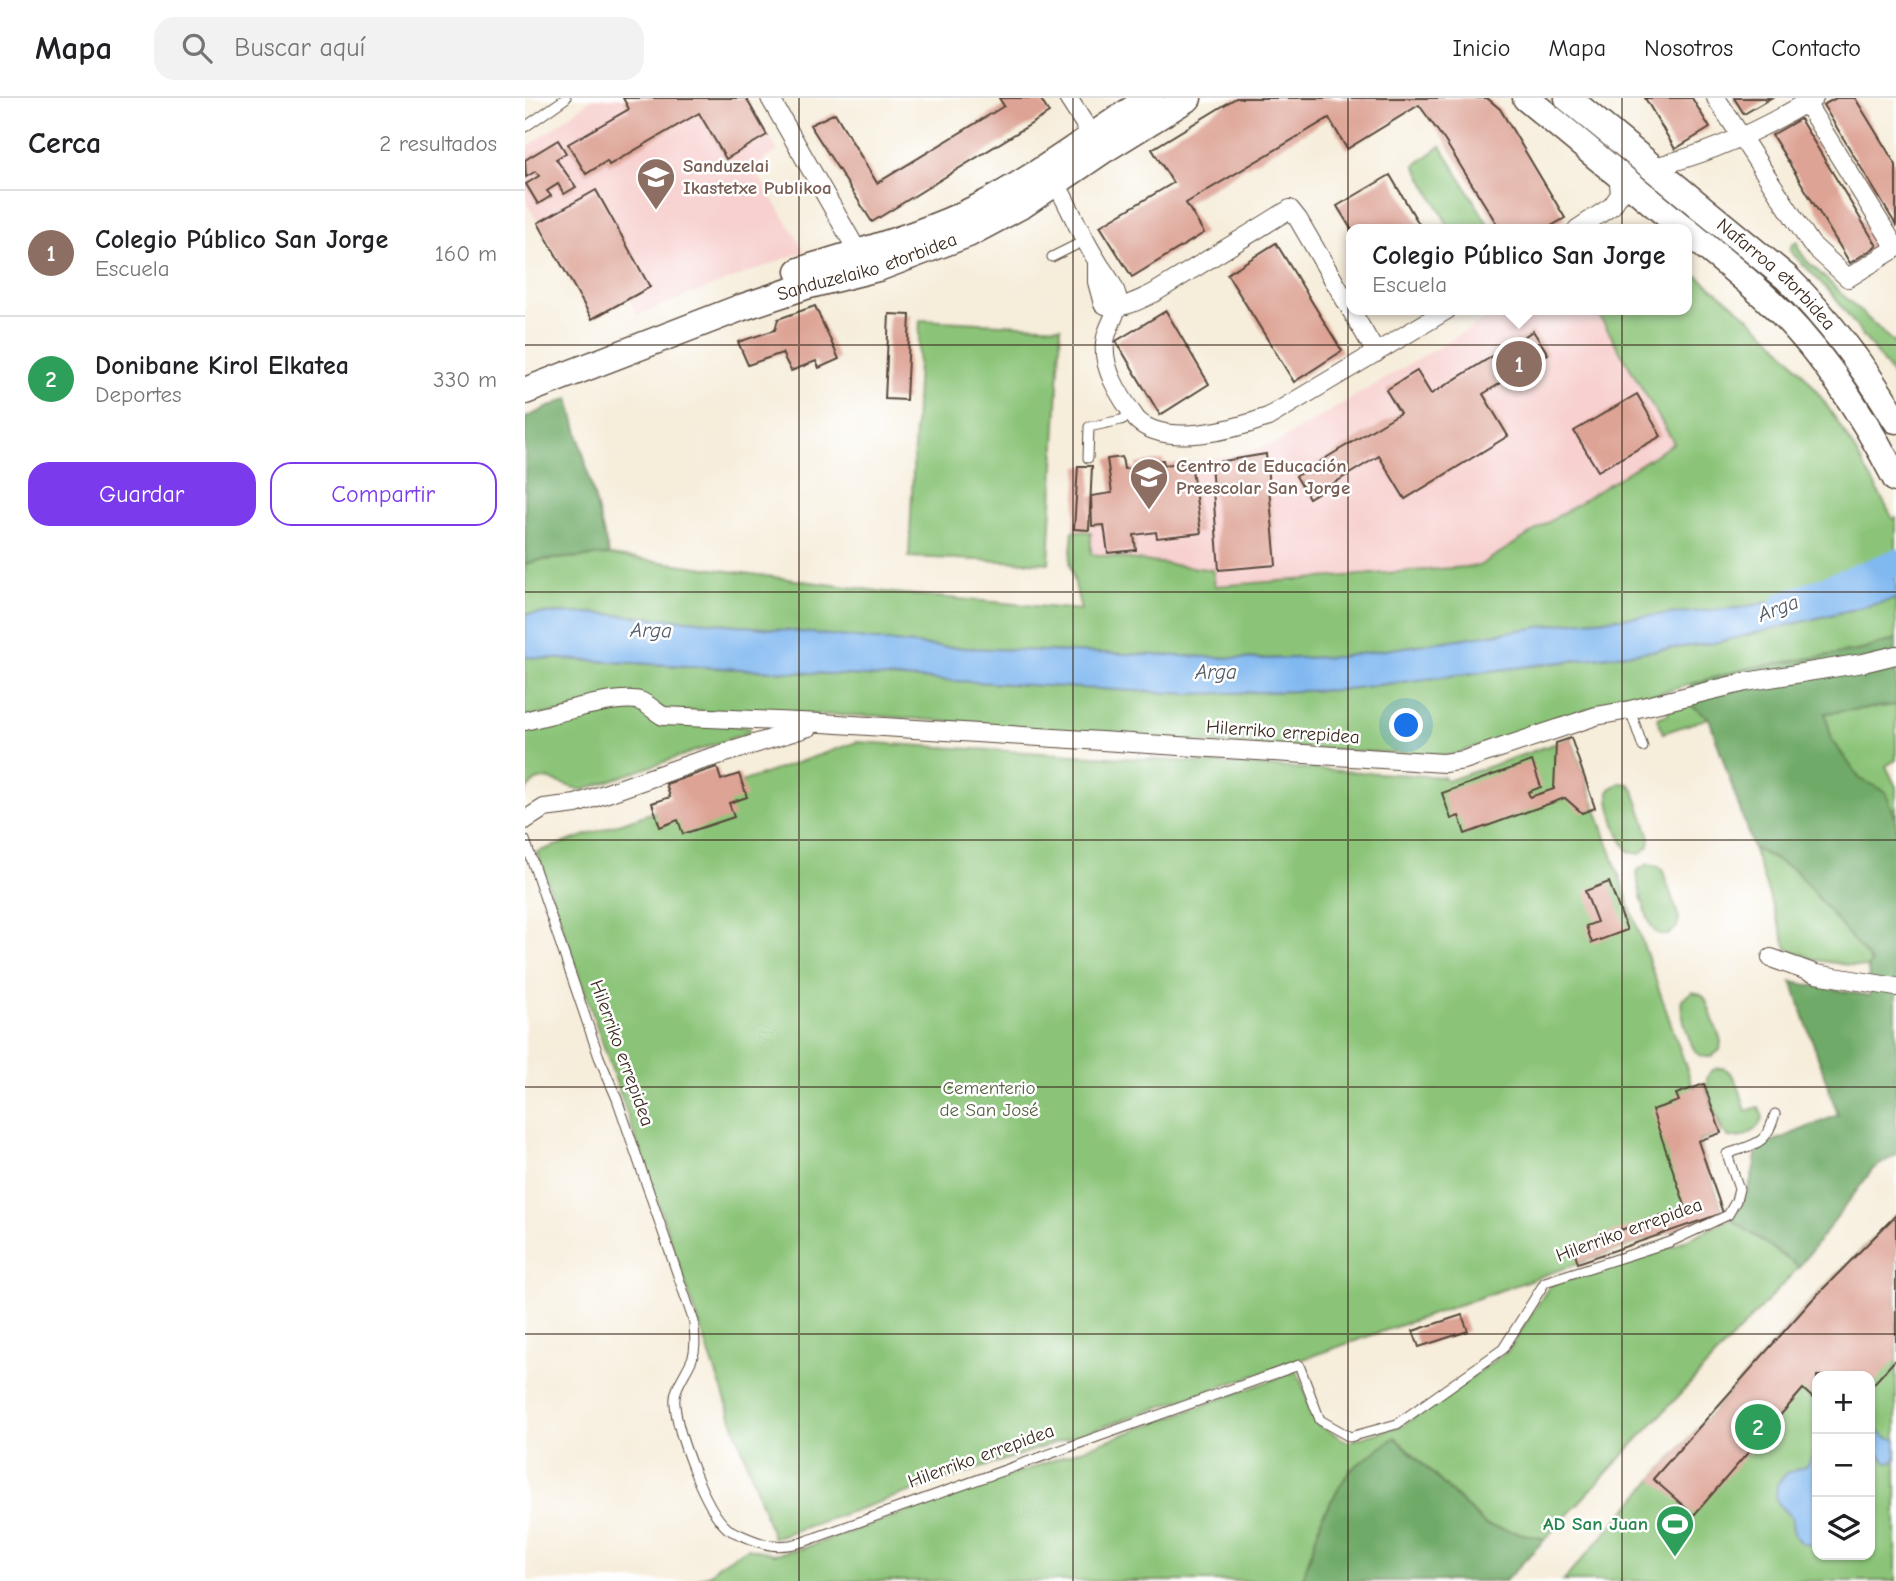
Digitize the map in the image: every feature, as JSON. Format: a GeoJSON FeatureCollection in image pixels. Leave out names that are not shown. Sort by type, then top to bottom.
{"type":"FeatureCollection","features":[{"type":"Feature","properties":{"kind":"main road","name":"Sanduzelaiko etorbidea"},"geometry":{"type":"LineString","coordinates":[[525,391],[740,308],[806,286],[878,268],[968,234],[1016,208],[1052,175],[1097,144],[1150,98]]}},
{"type":"Feature","properties":{"kind":"main road","name":"Sanduzelaiko etorbidea"},"geometry":{"type":"LineString","coordinates":[[1097,144],[1188,98]]}},
{"type":"Feature","properties":{"kind":"main road","name":"Nafarroa etorbidea"},"geometry":{"type":"LineString","coordinates":[[1527,98],[1679,224]]}},
{"type":"Feature","properties":{"kind":"main road","name":"Nafarroa etorbidea"},"geometry":{"type":"LineString","coordinates":[[1568,98],[1787,278],[1814,305],[1871,377],[1896,420]]}},
{"type":"Feature","properties":{"kind":"main road","name":"Sanduzelaiko etorbidea"},"geometry":{"type":"LineString","coordinates":[[525,373],[733,293],[900,238],[1052,175]]}},
{"type":"Feature","properties":{"kind":"main road","name":"Nafarroa etorbidea"},"geometry":{"type":"LineString","coordinates":[[1692,235],[1766,298],[1805,339],[1826,364],[1890,468]]}},
{"type":"Feature","properties":{"kind":"street"},"geometry":{"type":"LineString","coordinates":[[770,98],[858,252]]}},
{"type":"Feature","properties":{"kind":"street"},"geometry":{"type":"LineString","coordinates":[[1068,98],[1097,144]]}},
{"type":"Feature","properties":{"kind":"street"},"geometry":{"type":"LineString","coordinates":[[1653,167],[1686,160],[1742,138],[1810,100],[1896,248],[1848,278],[1811,244],[1742,138],[1716,98]]}},
{"type":"Feature","properties":{"kind":"street"},"geometry":{"type":"LineString","coordinates":[[1585,224],[1612,206],[1620,194],[1618,173]]}},
{"type":"Feature","properties":{"kind":"street"},"geometry":{"type":"LineString","coordinates":[[1052,175],[1097,261],[1100,299],[1106,306],[1118,307],[1154,293],[1290,209],[1346,301]]}},
{"type":"Feature","properties":{"kind":"street"},"geometry":{"type":"LineString","coordinates":[[1118,307],[1106,337],[1105,354],[1109,371],[1133,414],[1143,426],[1157,432],[1174,434],[1213,431],[1268,417],[1439,315]]}},
{"type":"Feature","properties":{"kind":"street"},"geometry":{"type":"LineString","coordinates":[[1354,315],[1376,353]]}},
{"type":"Feature","properties":{"kind":"street","name":"Hilerriko errepidea"},"geometry":{"type":"LineString","coordinates":[[525,721],[631,699],[643,702],[663,716],[822,723],[1444,763],[1464,760],[1596,716],[1746,682],[1896,655]]}},
{"type":"Feature","properties":{"kind":"street","name":"Hilerriko errepidea"},"geometry":{"type":"LineString","coordinates":[[525,820],[544,808],[576,804],[693,763],[822,723]]}},
{"type":"Feature","properties":{"kind":"street"},"geometry":{"type":"LineString","coordinates":[[1771,958],[1816,974],[1896,987]]}},
{"type":"Feature","properties":{"kind":"lane"},"geometry":{"type":"LineString","coordinates":[[525,127],[566,98]]}},
{"type":"Feature","properties":{"kind":"lane"},"geometry":{"type":"LineString","coordinates":[[1052,257],[1086,240]]}},
{"type":"Feature","properties":{"kind":"lane"},"geometry":{"type":"LineString","coordinates":[[1088,458],[1089,427],[1121,420],[1133,414]]}},
{"type":"Feature","properties":{"kind":"lane"},"geometry":{"type":"LineString","coordinates":[[1630,710],[1643,747]]}},
{"type":"Feature","properties":{"kind":"lane","name":"Hilerriko errepidea"},"geometry":{"type":"LineString","coordinates":[[525,840],[694,1322],[695,1345],[692,1359],[680,1381],[674,1402],[690,1459],[706,1500],[727,1528],[765,1545],[784,1547],[803,1542],[1299,1365],[1320,1420],[1350,1437],[1397,1424],[1503,1349],[1545,1282],[1670,1242],[1728,1215],[1739,1189],[1727,1154],[1757,1143],[1769,1134],[1775,1114]]}},
{"type":"Feature","properties":{"kind":"shaded area","name":"Sanduzelai Ikastetxe Publikoa"},"geometry":{"type":"Polygon","coordinates":[[[593,98],[746,98],[778,151],[753,167],[805,251],[637,315],[629,299],[592,319],[525,200],[525,149],[593,98]]]}},
{"type":"Feature","properties":{"kind":"shaded area"},"geometry":{"type":"Polygon","coordinates":[[[1493,315],[1599,315],[1674,443],[1479,566],[1215,586],[1090,554],[1091,496],[1112,493],[1107,459],[1122,457],[1124,469],[1136,468],[1136,464],[1163,460],[1164,465],[1231,456],[1276,443],[1493,315]]]}},
{"type":"Feature","properties":{"kind":"green space"},"geometry":{"type":"Polygon","coordinates":[[[1441,146],[1488,224],[1447,224],[1415,165],[1441,146]]]}},
{"type":"Feature","properties":{"kind":"green space"},"geometry":{"type":"Polygon","coordinates":[[[1798,242],[1798,248],[1806,260],[1896,345],[1896,380],[1832,294],[1790,251],[1792,244],[1798,242]]]}},
{"type":"Feature","properties":{"kind":"green space"},"geometry":{"type":"Polygon","coordinates":[[[1698,276],[1776,343],[1825,403],[1861,460],[1893,519],[1896,518],[1896,572],[1877,581],[1739,608],[1574,622],[1338,657],[1261,659],[940,647],[698,621],[589,613],[525,614],[525,564],[540,560],[609,555],[893,593],[1081,610],[1070,563],[1073,531],[1091,532],[1091,554],[1213,570],[1215,586],[1479,566],[1674,443],[1599,315],[1692,315],[1692,280],[1698,276]]]}},
{"type":"Feature","properties":{"kind":"green space"},"geometry":{"type":"Polygon","coordinates":[[[920,320],[1061,327],[1049,563],[909,557],[920,320]]]}},
{"type":"Feature","properties":{"kind":"green space"},"geometry":{"type":"Polygon","coordinates":[[[569,398],[609,555],[540,560],[525,564],[525,418],[569,398]]]}},
{"type":"Feature","properties":{"kind":"green space"},"geometry":{"type":"Polygon","coordinates":[[[1896,599],[1896,639],[1862,650],[1749,668],[1635,700],[1585,710],[1449,756],[1193,742],[881,716],[664,711],[651,701],[525,717],[525,657],[1189,694],[1338,690],[1714,643],[1896,599]]]}},
{"type":"Feature","properties":{"kind":"green space"},"geometry":{"type":"Polygon","coordinates":[[[1896,639],[1896,705],[1825,713],[1832,740],[1860,779],[1885,791],[1896,819],[1896,1155],[1873,1169],[1799,1267],[1731,1219],[1749,1186],[1757,1148],[1838,1115],[1792,982],[1870,996],[1868,968],[1871,962],[1796,871],[1753,848],[1709,718],[1691,705],[1691,684],[1749,668],[1862,650],[1896,639]]]}},
{"type":"Feature","properties":{"kind":"green space"},"geometry":{"type":"Polygon","coordinates":[[[627,705],[750,728],[750,732],[583,790],[545,779],[531,784],[525,792],[525,728],[627,705]]]}},
{"type":"Feature","properties":{"kind":"green space"},"geometry":{"type":"Polygon","coordinates":[[[1691,705],[1709,718],[1663,733],[1657,718],[1668,714],[1668,710],[1691,705]]]}},
{"type":"Feature","properties":{"kind":"green space"},"geometry":{"type":"Polygon","coordinates":[[[1896,705],[1896,760],[1886,766],[1896,787],[1896,819],[1885,791],[1860,779],[1832,740],[1825,713],[1896,705]]]}},
{"type":"Feature","properties":{"kind":"green space","name":"Cementerio de San José"},"geometry":{"type":"Polygon","coordinates":[[[1571,738],[1693,1087],[1704,1084],[1721,1133],[1698,1141],[1723,1213],[1303,1359],[773,1538],[537,852],[857,742],[1444,777],[1447,781],[1571,738]]]}},
{"type":"Feature","properties":{"kind":"green space"},"geometry":{"type":"Polygon","coordinates":[[[1620,783],[1629,784],[1633,788],[1650,837],[1649,846],[1640,854],[1630,852],[1626,847],[1611,812],[1610,789],[1620,783]]]}},
{"type":"Feature","properties":{"kind":"green space"},"geometry":{"type":"Polygon","coordinates":[[[1753,848],[1796,871],[1872,962],[1868,968],[1816,960],[1787,948],[1753,848]]]}},
{"type":"Feature","properties":{"kind":"green space"},"geometry":{"type":"Polygon","coordinates":[[[1648,864],[1662,869],[1679,918],[1677,927],[1668,935],[1660,935],[1653,929],[1643,903],[1638,870],[1648,864]]]}},
{"type":"Feature","properties":{"kind":"green space"},"geometry":{"type":"Polygon","coordinates":[[[1692,992],[1705,998],[1721,1041],[1720,1050],[1711,1057],[1699,1055],[1686,1028],[1681,1004],[1682,999],[1692,992]]]}},
{"type":"Feature","properties":{"kind":"green space"},"geometry":{"type":"Polygon","coordinates":[[[1723,1068],[1736,1080],[1746,1111],[1759,1107],[1763,1118],[1753,1131],[1739,1138],[1728,1137],[1721,1127],[1707,1085],[1709,1074],[1723,1068]]]}},
{"type":"Feature","properties":{"kind":"green space"},"geometry":{"type":"Polygon","coordinates":[[[1896,1215],[1896,1581],[1563,1581],[1812,1300],[1896,1215]]]}},
{"type":"Feature","properties":{"kind":"green space"},"geometry":{"type":"Polygon","coordinates":[[[1731,1219],[1799,1267],[1545,1539],[1485,1525],[1395,1437],[1308,1563],[1302,1581],[694,1581],[712,1573],[718,1565],[748,1548],[774,1554],[804,1548],[1297,1371],[1318,1425],[1348,1442],[1403,1425],[1508,1351],[1550,1285],[1671,1247],[1731,1219]]]}},
{"type":"Feature","properties":{"kind":"green space"},"geometry":{"type":"Polygon","coordinates":[[[1395,1437],[1485,1525],[1545,1539],[1505,1581],[1302,1581],[1323,1515],[1349,1471],[1395,1437]]]}},
{"type":"Feature","properties":{"kind":"water"},"geometry":{"type":"Polygon","coordinates":[[[1896,572],[1896,599],[1714,643],[1338,690],[1189,694],[525,657],[525,614],[589,613],[698,621],[940,647],[1261,659],[1338,657],[1574,622],[1739,608],[1877,581],[1896,572]]]}},
{"type":"Feature","properties":{"kind":"water"},"geometry":{"type":"Polygon","coordinates":[[[1875,1429],[1886,1437],[1896,1439],[1896,1461],[1887,1462],[1875,1454],[1875,1429]]]}},
{"type":"Feature","properties":{"kind":"water"},"geometry":{"type":"Polygon","coordinates":[[[1812,1458],[1812,1544],[1805,1544],[1797,1539],[1792,1518],[1778,1504],[1776,1497],[1777,1484],[1787,1473],[1805,1467],[1812,1458]]]}},
{"type":"Feature","properties":{"kind":"building"},"geometry":{"type":"Polygon","coordinates":[[[623,98],[746,98],[767,135],[726,159],[699,113],[609,165],[607,161],[586,174],[568,144],[629,109],[623,98]]]}},
{"type":"Feature","properties":{"kind":"building"},"geometry":{"type":"Polygon","coordinates":[[[999,98],[1040,98],[1049,113],[872,222],[810,125],[835,113],[877,183],[1004,106],[999,98]]]}},
{"type":"Feature","properties":{"kind":"building"},"geometry":{"type":"Polygon","coordinates":[[[1236,98],[1487,98],[1500,109],[1565,218],[1555,224],[1497,224],[1419,105],[1347,149],[1329,118],[1186,203],[1204,233],[1132,277],[1100,226],[1173,183],[1152,149],[1236,98]]]}},
{"type":"Feature","properties":{"kind":"building"},"geometry":{"type":"Polygon","coordinates":[[[1645,98],[1692,98],[1710,128],[1675,149],[1645,98]]]}},
{"type":"Feature","properties":{"kind":"building"},"geometry":{"type":"Polygon","coordinates":[[[1734,98],[1771,98],[1744,114],[1734,98]]]}},
{"type":"Feature","properties":{"kind":"building"},"geometry":{"type":"Polygon","coordinates":[[[1836,98],[1855,98],[1896,165],[1896,225],[1823,105],[1836,98]]]}},
{"type":"Feature","properties":{"kind":"building"},"geometry":{"type":"Polygon","coordinates":[[[1800,119],[1877,246],[1850,263],[1772,135],[1800,119]]]}},
{"type":"Feature","properties":{"kind":"building"},"geometry":{"type":"Polygon","coordinates":[[[558,140],[566,153],[556,159],[576,187],[564,194],[558,184],[547,191],[551,196],[538,204],[526,184],[539,176],[536,171],[526,177],[525,160],[558,140]]]}},
{"type":"Feature","properties":{"kind":"building"},"geometry":{"type":"Polygon","coordinates":[[[1390,175],[1419,224],[1348,224],[1337,206],[1390,175]]]}},
{"type":"Feature","properties":{"kind":"building"},"geometry":{"type":"Polygon","coordinates":[[[596,190],[650,287],[592,319],[538,223],[596,190]]]}},
{"type":"Feature","properties":{"kind":"building"},"geometry":{"type":"Polygon","coordinates":[[[1276,243],[1342,351],[1294,382],[1227,274],[1276,243]]]}},
{"type":"Feature","properties":{"kind":"building"},"geometry":{"type":"Polygon","coordinates":[[[815,306],[839,359],[819,368],[816,361],[791,371],[782,353],[748,365],[738,342],[775,330],[778,319],[815,306]]]}},
{"type":"Feature","properties":{"kind":"building"},"geometry":{"type":"Polygon","coordinates":[[[1166,311],[1209,384],[1160,415],[1116,341],[1166,311]]]}},
{"type":"Feature","properties":{"kind":"building"},"geometry":{"type":"Polygon","coordinates":[[[889,314],[910,315],[906,400],[885,399],[889,314]]]}},
{"type":"Feature","properties":{"kind":"building"},"geometry":{"type":"Polygon","coordinates":[[[1533,331],[1548,354],[1483,394],[1508,436],[1405,499],[1379,456],[1309,498],[1296,476],[1400,413],[1386,390],[1417,371],[1431,394],[1533,331]]]}},
{"type":"Feature","properties":{"kind":"building"},"geometry":{"type":"Polygon","coordinates":[[[1637,394],[1661,436],[1598,471],[1574,431],[1637,394]]]}},
{"type":"Feature","properties":{"kind":"building"},"geometry":{"type":"Polygon","coordinates":[[[1266,454],[1276,565],[1219,570],[1211,463],[1266,454]]]}},
{"type":"Feature","properties":{"kind":"building","name":"Centro de Educación Preescolar San Jorge"},"geometry":{"type":"Polygon","coordinates":[[[1122,457],[1124,469],[1137,468],[1136,464],[1163,460],[1164,465],[1191,462],[1201,533],[1157,538],[1156,532],[1134,535],[1136,550],[1108,553],[1104,525],[1092,526],[1091,496],[1112,493],[1107,459],[1122,457]]]}},
{"type":"Feature","properties":{"kind":"building"},"geometry":{"type":"Polygon","coordinates":[[[1078,466],[1092,466],[1089,530],[1074,529],[1078,466]]]}},
{"type":"Feature","properties":{"kind":"building"},"geometry":{"type":"Polygon","coordinates":[[[1571,738],[1595,808],[1582,813],[1565,798],[1465,834],[1459,816],[1451,819],[1442,793],[1532,761],[1541,787],[1528,792],[1530,797],[1554,789],[1556,743],[1571,738]]]}},
{"type":"Feature","properties":{"kind":"building"},"geometry":{"type":"Polygon","coordinates":[[[717,767],[721,780],[739,774],[747,797],[729,803],[734,817],[683,834],[678,820],[660,827],[652,803],[670,797],[666,784],[717,767]]]}},
{"type":"Feature","properties":{"kind":"building"},"geometry":{"type":"Polygon","coordinates":[[[1609,882],[1627,930],[1592,943],[1586,926],[1597,922],[1585,891],[1609,882]]]}},
{"type":"Feature","properties":{"kind":"building"},"geometry":{"type":"Polygon","coordinates":[[[1704,1084],[1721,1133],[1698,1141],[1723,1213],[1578,1263],[1573,1246],[1686,1208],[1652,1110],[1679,1101],[1676,1094],[1704,1084]]]}},
{"type":"Feature","properties":{"kind":"building"},"geometry":{"type":"Polygon","coordinates":[[[1896,1215],[1896,1359],[1875,1382],[1875,1371],[1812,1371],[1812,1397],[1803,1389],[1694,1515],[1653,1479],[1812,1300],[1896,1215]]]}},
{"type":"Feature","properties":{"kind":"building"},"geometry":{"type":"Polygon","coordinates":[[[1462,1315],[1468,1331],[1419,1347],[1413,1331],[1462,1315]]]}},
{"type":"Feature","properties":{"kind":"waterway","name":"Arga"},"geometry":{"type":"LineString","coordinates":[[1784,606],[1896,563]]}},
{"type":"Feature","properties":{"kind":"place","name":"Sanduzelai Ikastetxe Publikoa"},"geometry":{"type":"Point","coordinates":[656,211]}},
{"type":"Feature","properties":{"kind":"place","name":"Colegio Público San Jorge"},"geometry":{"type":"Point","coordinates":[1519,364]}},
{"type":"Feature","properties":{"kind":"place","name":"Centro de Educación Preescolar San Jorge"},"geometry":{"type":"Point","coordinates":[1149,511]}},
{"type":"Feature","properties":{"kind":"place","name":"Donibane Kirol Elkatea"},"geometry":{"type":"Point","coordinates":[1758,1427]}},
{"type":"Feature","properties":{"kind":"place","name":"AD San Juan"},"geometry":{"type":"Point","coordinates":[1675,1558]}}]}
